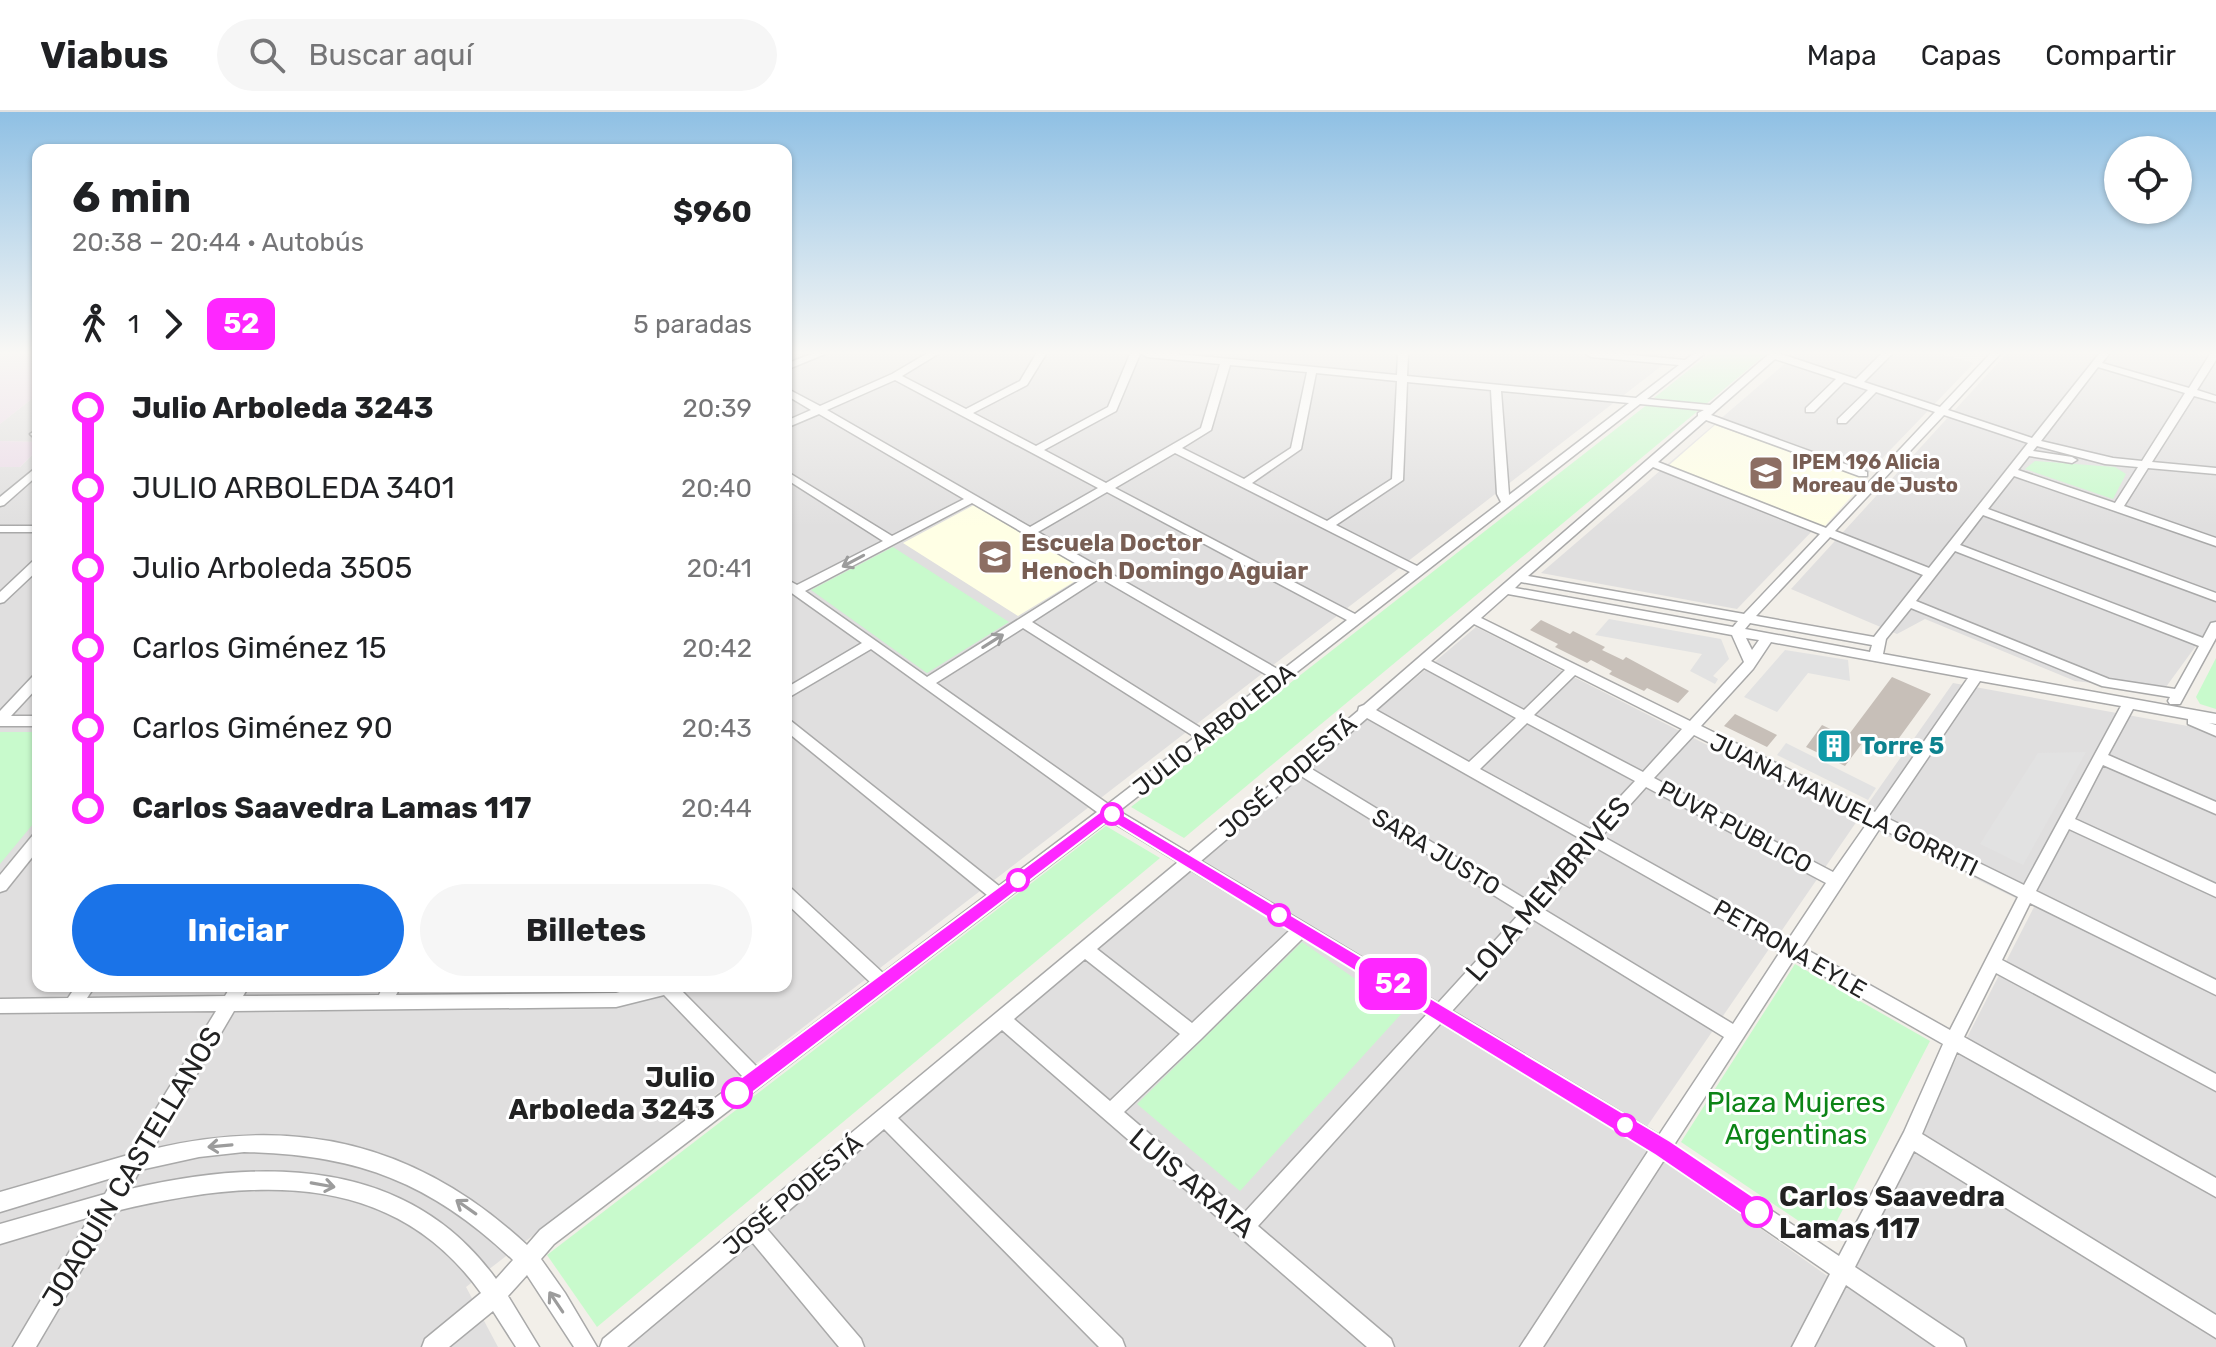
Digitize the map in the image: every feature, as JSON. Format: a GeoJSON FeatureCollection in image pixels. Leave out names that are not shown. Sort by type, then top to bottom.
{"type":"FeatureCollection","features":[{"type":"Feature","properties":{"kind":"street"},"geometry":{"type":"LineString","coordinates":[[792,422],[815,412]]}},
{"type":"Feature","properties":{"kind":"street"},"geometry":{"type":"LineString","coordinates":[[822,412],[1282,678]]}},
{"type":"Feature","properties":{"kind":"street"},"geometry":{"type":"LineString","coordinates":[[960,412],[1357,620]]}},
{"type":"Feature","properties":{"kind":"street"},"geometry":{"type":"LineString","coordinates":[[964,414],[969,412]]}},
{"type":"Feature","properties":{"kind":"street"},"geometry":{"type":"LineString","coordinates":[[1035,451],[1107,412]]}},
{"type":"Feature","properties":{"kind":"street"},"geometry":{"type":"LineString","coordinates":[[1030,532],[1176,449],[1208,427],[1212,412]]}},
{"type":"Feature","properties":{"kind":"street"},"geometry":{"type":"LineString","coordinates":[[1244,484],[1296,449],[1304,412]]}},
{"type":"Feature","properties":{"kind":"street"},"geometry":{"type":"LineString","coordinates":[[1327,526],[1397,480],[1400,412]]}},
{"type":"Feature","properties":{"kind":"street"},"geometry":{"type":"LineString","coordinates":[[1498,412],[1503,494],[1507,504]]}},
{"type":"Feature","properties":{"kind":"street","name":"JULIO ARBOLEDA"},"geometry":{"type":"LineString","coordinates":[[433,1347],[495,1295],[547,1237],[1108,812],[1624,412]]}},
{"type":"Feature","properties":{"kind":"street"},"geometry":{"type":"LineString","coordinates":[[1706,412],[1863,474]]}},
{"type":"Feature","properties":{"kind":"street","name":"JOSÉ PODESTÁ"},"geometry":{"type":"LineString","coordinates":[[611,1347],[1300,769],[1706,412]]}},
{"type":"Feature","properties":{"kind":"street"},"geometry":{"type":"LineString","coordinates":[[1842,421],[1851,412]]}},
{"type":"Feature","properties":{"kind":"street"},"geometry":{"type":"LineString","coordinates":[[1737,632],[1941,412]]}},
{"type":"Feature","properties":{"kind":"street"},"geometry":{"type":"LineString","coordinates":[[1944,412],[2033,448],[2052,459],[2216,471]]}},
{"type":"Feature","properties":{"kind":"street"},"geometry":{"type":"LineString","coordinates":[[1878,649],[1932,574],[2060,412]]}},
{"type":"Feature","properties":{"kind":"street"},"geometry":{"type":"LineString","coordinates":[[2118,507],[2178,412]]}},
{"type":"Feature","properties":{"kind":"street"},"geometry":{"type":"LineString","coordinates":[[1176,449],[1419,572]]}},
{"type":"Feature","properties":{"kind":"street"},"geometry":{"type":"LineString","coordinates":[[1650,462],[1932,574]]}},
{"type":"Feature","properties":{"kind":"street"},"geometry":{"type":"LineString","coordinates":[[2013,472],[2216,542]]}},
{"type":"Feature","properties":{"kind":"street"},"geometry":{"type":"LineString","coordinates":[[0,503],[32,474]]}},
{"type":"Feature","properties":{"kind":"street"},"geometry":{"type":"LineString","coordinates":[[792,478],[892,541]]}},
{"type":"Feature","properties":{"kind":"street"},"geometry":{"type":"LineString","coordinates":[[792,587],[892,541],[972,499]]}},
{"type":"Feature","properties":{"kind":"street"},"geometry":{"type":"LineString","coordinates":[[1983,511],[2216,597]]}},
{"type":"Feature","properties":{"kind":"street"},"geometry":{"type":"LineString","coordinates":[[0,529],[32,529]]}},
{"type":"Feature","properties":{"kind":"street"},"geometry":{"type":"LineString","coordinates":[[1954,547],[2206,644]]}},
{"type":"Feature","properties":{"kind":"street"},"geometry":{"type":"LineString","coordinates":[[0,599],[32,569]]}},
{"type":"Feature","properties":{"kind":"street"},"geometry":{"type":"LineString","coordinates":[[927,683],[1100,573]]}},
{"type":"Feature","properties":{"kind":"street"},"geometry":{"type":"LineString","coordinates":[[1518,578],[1747,620],[1978,674],[2216,719]]}},
{"type":"Feature","properties":{"kind":"street"},"geometry":{"type":"LineString","coordinates":[[792,587],[1108,812],[1663,1148],[1955,1347]]}},
{"type":"Feature","properties":{"kind":"street"},"geometry":{"type":"LineString","coordinates":[[1506,590],[1768,637],[1878,649]]}},
{"type":"Feature","properties":{"kind":"street"},"geometry":{"type":"LineString","coordinates":[[1910,603],[2107,683],[2180,694]]}},
{"type":"Feature","properties":{"kind":"street","name":"JUANA MANUELA GORRITI"},"geometry":{"type":"LineString","coordinates":[[1473,619],[1572,671],[2216,988]]}},
{"type":"Feature","properties":{"kind":"street"},"geometry":{"type":"LineString","coordinates":[[1023,622],[1205,737]]}},
{"type":"Feature","properties":{"kind":"street"},"geometry":{"type":"LineString","coordinates":[[2216,626],[2174,702],[2178,712],[2216,731]]}},
{"type":"Feature","properties":{"kind":"street"},"geometry":{"type":"LineString","coordinates":[[1737,632],[1751,662]]}},
{"type":"Feature","properties":{"kind":"street","name":"LOLA MEMBRIVES"},"geometry":{"type":"LineString","coordinates":[[1244,1227],[1533,910],[1592,837],[1751,662],[1768,637]]}},
{"type":"Feature","properties":{"kind":"street"},"geometry":{"type":"LineString","coordinates":[[792,690],[872,643]]}},
{"type":"Feature","properties":{"kind":"street","name":"PUVR PUBLICO"},"geometry":{"type":"LineString","coordinates":[[1422,662],[1836,881]]}},
{"type":"Feature","properties":{"kind":"street"},"geometry":{"type":"LineString","coordinates":[[1471,769],[1572,671]]}},
{"type":"Feature","properties":{"kind":"street"},"geometry":{"type":"LineString","coordinates":[[1531,1347],[1836,881],[1978,674]]}},
{"type":"Feature","properties":{"kind":"street"},"geometry":{"type":"LineString","coordinates":[[0,720],[32,685]]}},
{"type":"Feature","properties":{"kind":"street"},"geometry":{"type":"LineString","coordinates":[[1803,1347],[1911,1138],[1953,1041],[1992,963],[2130,702]]}},
{"type":"Feature","properties":{"kind":"street","name":"PETRONA EYLE"},"geometry":{"type":"LineString","coordinates":[[1364,710],[2216,1188]]}},
{"type":"Feature","properties":{"kind":"street"},"geometry":{"type":"LineString","coordinates":[[0,720],[32,721]]}},
{"type":"Feature","properties":{"kind":"street"},"geometry":{"type":"LineString","coordinates":[[792,729],[999,895]]}},
{"type":"Feature","properties":{"kind":"street"},"geometry":{"type":"LineString","coordinates":[[2101,758],[2216,808]]}},
{"type":"Feature","properties":{"kind":"street","name":"SARA JUSTO"},"geometry":{"type":"LineString","coordinates":[[1300,769],[1736,1035]]}},
{"type":"Feature","properties":{"kind":"street"},"geometry":{"type":"LineString","coordinates":[[2068,822],[2216,891]]}},
{"type":"Feature","properties":{"kind":"street"},"geometry":{"type":"LineString","coordinates":[[0,886],[32,846]]}},
{"type":"Feature","properties":{"kind":"street"},"geometry":{"type":"LineString","coordinates":[[792,899],[882,983]]}},
{"type":"Feature","properties":{"kind":"street"},"geometry":{"type":"LineString","coordinates":[[1110,1113],[1302,929]]}},
{"type":"Feature","properties":{"kind":"street"},"geometry":{"type":"LineString","coordinates":[[1084,949],[1194,1035]]}},
{"type":"Feature","properties":{"kind":"street"},"geometry":{"type":"LineString","coordinates":[[1992,963],[2216,1083]]}},
{"type":"Feature","properties":{"kind":"street"},"geometry":{"type":"LineString","coordinates":[[72,1006],[82,992]]}},
{"type":"Feature","properties":{"kind":"street","name":"JOAQUÍN CASTELLANOS"},"geometry":{"type":"LineString","coordinates":[[24,1347],[236,992]]}},
{"type":"Feature","properties":{"kind":"street"},"geometry":{"type":"LineString","coordinates":[[0,1006],[228,1006],[388,994],[616,1000],[647,992]]}},
{"type":"Feature","properties":{"kind":"street"},"geometry":{"type":"LineString","coordinates":[[672,992],[756,1078]]}},
{"type":"Feature","properties":{"kind":"street","name":"LUIS ARATA"},"geometry":{"type":"LineString","coordinates":[[1002,1019],[1383,1347]]}},
{"type":"Feature","properties":{"kind":"street"},"geometry":{"type":"LineString","coordinates":[[885,1117],[1114,1347]]}},
{"type":"Feature","properties":{"kind":"street"},"geometry":{"type":"LineString","coordinates":[[1911,1138],[2216,1327]]}},
{"type":"Feature","properties":{"kind":"street"},"geometry":{"type":"LineString","coordinates":[[0,1202],[201,1148],[260,1143],[347,1152],[395,1167],[431,1184],[475,1213],[526,1258],[586,1347]]}},
{"type":"Feature","properties":{"kind":"street"},"geometry":{"type":"LineString","coordinates":[[0,1234],[113,1202],[213,1180],[271,1178],[330,1186],[385,1202],[425,1222],[455,1247],[495,1295],[528,1347]]}},
{"type":"Feature","properties":{"kind":"street"},"geometry":{"type":"LineString","coordinates":[[753,1228],[853,1347]]}},
{"type":"Feature","properties":{"kind":"shaded area"},"geometry":{"type":"Polygon","coordinates":[[[0,412],[16,412],[0,424],[0,412]]]}},
{"type":"Feature","properties":{"kind":"shaded area"},"geometry":{"type":"Polygon","coordinates":[[[16,412],[32,412],[32,442],[0,441],[0,424],[16,412]]]}},
{"type":"Feature","properties":{"kind":"shaded area"},"geometry":{"type":"Polygon","coordinates":[[[792,412],[1602,412],[466,1287],[498,1347],[0,1347],[0,467],[20,467],[32,455],[32,992],[792,992],[792,412]]]}},
{"type":"Feature","properties":{"kind":"shaded area"},"geometry":{"type":"Polygon","coordinates":[[[1729,412],[1927,412],[1737,609],[1541,573],[1729,412]]]}},
{"type":"Feature","properties":{"kind":"shaded area"},"geometry":{"type":"Polygon","coordinates":[[[1953,412],[2216,412],[2216,630],[2209,628],[2163,691],[2075,681],[1925,619],[1897,634],[1791,589],[1953,412]]]}},
{"type":"Feature","properties":{"kind":"shaded area","name":"IPEM 196 Alicia Moreau de Justo"},"geometry":{"type":"Polygon","coordinates":[[[1715,425],[1867,479],[1822,529],[1667,467],[1715,425]]]}},
{"type":"Feature","properties":{"kind":"shaded area"},"geometry":{"type":"Polygon","coordinates":[[[0,441],[32,442],[32,455],[20,467],[0,467],[0,441]]]}},
{"type":"Feature","properties":{"kind":"shaded area","name":"Escuela Doctor Henoch Domingo Aguiar"},"geometry":{"type":"Polygon","coordinates":[[[974,505],[1090,572],[1018,616],[903,543],[974,505]]]}},
{"type":"Feature","properties":{"kind":"shaded area"},"geometry":{"type":"Polygon","coordinates":[[[1609,619],[1721,639],[1729,659],[1713,676],[1718,679],[1715,684],[1690,671],[1702,654],[1595,635],[1609,619]]]}},
{"type":"Feature","properties":{"kind":"shaded area"},"geometry":{"type":"Polygon","coordinates":[[[1476,627],[1856,821],[1953,683],[2204,729],[2216,734],[2216,1347],[623,1347],[1476,627]],[[1857,821],[1637,1141],[1840,1285],[2034,907],[1857,821]]]}},
{"type":"Feature","properties":{"kind":"shaded area"},"geometry":{"type":"Polygon","coordinates":[[[1785,650],[1848,660],[1850,681],[1808,673],[1777,712],[1744,697],[1785,650]]]}},
{"type":"Feature","properties":{"kind":"shaded area"},"geometry":{"type":"Polygon","coordinates":[[[1786,743],[1876,788],[1868,800],[1777,755],[1786,743]]]}},
{"type":"Feature","properties":{"kind":"shaded area"},"geometry":{"type":"Polygon","coordinates":[[[2086,752],[2023,865],[1980,844],[2038,753],[2086,752]]]}},
{"type":"Feature","properties":{"kind":"green space"},"geometry":{"type":"Polygon","coordinates":[[[1638,412],[1697,412],[1184,838],[1131,807],[1638,412]]]}},
{"type":"Feature","properties":{"kind":"green space"},"geometry":{"type":"Polygon","coordinates":[[[2035,461],[2115,467],[2126,474],[2113,499],[2025,469],[2035,461]]]}},
{"type":"Feature","properties":{"kind":"green space"},"geometry":{"type":"Polygon","coordinates":[[[893,547],[1009,622],[927,673],[811,590],[893,547]]]}},
{"type":"Feature","properties":{"kind":"green space"},"geometry":{"type":"Polygon","coordinates":[[[2216,658],[2216,709],[2200,704],[2196,697],[2216,658]]]}},
{"type":"Feature","properties":{"kind":"green space"},"geometry":{"type":"Polygon","coordinates":[[[0,732],[32,732],[32,825],[0,864],[0,732]]]}},
{"type":"Feature","properties":{"kind":"green space"},"geometry":{"type":"Polygon","coordinates":[[[1106,826],[1160,858],[597,1327],[547,1255],[1106,826]]]}},
{"type":"Feature","properties":{"kind":"green space"},"geometry":{"type":"Polygon","coordinates":[[[1302,942],[1403,1012],[1240,1191],[1137,1104],[1302,942]]]}},
{"type":"Feature","properties":{"kind":"green space","name":"Plaza Mujeres Argentinas"},"geometry":{"type":"Polygon","coordinates":[[[1795,964],[1930,1041],[1827,1240],[1681,1142],[1795,964]]]}},
{"type":"Feature","properties":{"kind":"building"},"geometry":{"type":"Polygon","coordinates":[[[1541,620],[1570,634],[1573,631],[1605,647],[1602,650],[1623,660],[1626,657],[1689,691],[1678,703],[1647,688],[1644,691],[1609,674],[1612,671],[1591,660],[1587,663],[1555,647],[1558,644],[1530,630],[1541,620]]]}},
{"type":"Feature","properties":{"kind":"building"},"geometry":{"type":"Polygon","coordinates":[[[1892,677],[1931,694],[1894,745],[1869,734],[1845,766],[1806,747],[1822,725],[1847,737],[1892,677]]]}},
{"type":"Feature","properties":{"kind":"building"},"geometry":{"type":"Polygon","coordinates":[[[1735,714],[1777,735],[1767,747],[1724,726],[1735,714]]]}},
{"type":"Feature","properties":{"kind":"bus line","name":"52"},"geometry":{"type":"LineString","coordinates":[[737,1093],[1108,812],[1663,1148],[1757,1212]]}},
{"type":"Feature","properties":{"kind":"place","name":"IPEM 196 Alicia Moreau de Justo"},"geometry":{"type":"Point","coordinates":[1766,473]}},
{"type":"Feature","properties":{"kind":"place","name":"Escuela Doctor Henoch Domingo Aguiar"},"geometry":{"type":"Point","coordinates":[995,557]}},
{"type":"Feature","properties":{"kind":"place","name":"Torre 5"},"geometry":{"type":"Point","coordinates":[1834,746]}},
{"type":"Feature","properties":{"kind":"place","name":"Julio Arboleda 3243"},"geometry":{"type":"Point","coordinates":[737,1093]}},
{"type":"Feature","properties":{"kind":"place","name":"Carlos Saavedra Lamas 117"},"geometry":{"type":"Point","coordinates":[1757,1212]}}]}
